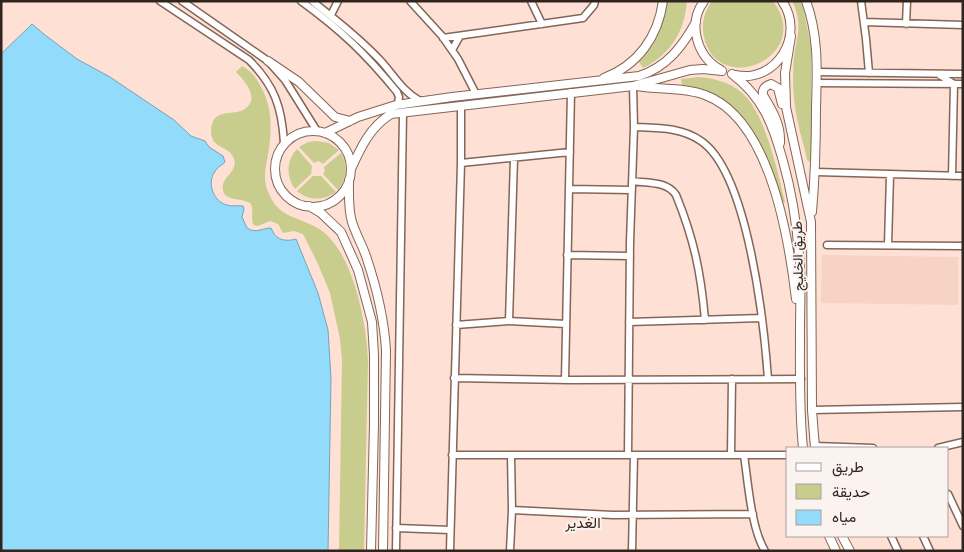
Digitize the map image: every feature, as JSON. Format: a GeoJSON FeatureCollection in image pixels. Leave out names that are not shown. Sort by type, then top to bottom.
{"type":"FeatureCollection","features":[{"type":"Feature","properties":{"kind":"main road"},"geometry":{"type":"LineString","coordinates":[[594,81],[622,70],[640,55],[654,35],[659,23],[663,1]]}},
{"type":"Feature","properties":{"kind":"main road"},"geometry":{"type":"LineString","coordinates":[[704,1],[699,5],[696,22],[697,40],[707,60],[722,71]]}},
{"type":"Feature","properties":{"kind":"main road","name":"طريق الخليج"},"geometry":{"type":"LineString","coordinates":[[782,1],[791,21],[791,36],[785,74],[786,107],[811,222],[812,410],[815,447]]}},
{"type":"Feature","properties":{"kind":"main road"},"geometry":{"type":"LineString","coordinates":[[806,1],[816,37],[817,72],[816,172],[811,222]]}},
{"type":"Feature","properties":{"kind":"main road"},"geometry":{"type":"LineString","coordinates":[[325,133],[371,112],[398,104],[632,77],[654,70],[675,53],[696,22]]}},
{"type":"Feature","properties":{"kind":"main road"},"geometry":{"type":"LineString","coordinates":[[383,551],[385,331],[377,290],[352,222],[349,200],[351,169],[363,142],[371,131],[391,114],[633,86],[690,70],[722,71],[740,76],[754,75],[767,70],[778,61],[786,50],[791,36]]}},
{"type":"Feature","properties":{"kind":"main road"},"geometry":{"type":"LineString","coordinates":[[268,61],[299,82],[335,117],[350,121]]}},
{"type":"Feature","properties":{"kind":"main road","name":"طريق الخليج"},"geometry":{"type":"LineString","coordinates":[[732,74],[752,91],[764,107],[779,147],[796,219],[800,271],[803,447]]}},
{"type":"Feature","properties":{"kind":"main road"},"geometry":{"type":"LineString","coordinates":[[779,147],[780,132],[763,94],[764,88],[771,84],[778,88],[788,130],[794,144]]}},
{"type":"Feature","properties":{"kind":"main road"},"geometry":{"type":"LineString","coordinates":[[633,86],[705,95],[727,109],[747,131],[765,165],[781,213],[791,256],[800,331]]}},
{"type":"Feature","properties":{"kind":"main road"},"geometry":{"type":"LineString","coordinates":[[349,180],[345,190],[328,204],[315,207],[302,205],[291,200],[282,191],[276,179],[274,167],[277,154],[284,143],[294,135],[306,131],[317,131],[337,140],[345,148],[351,169]]}},
{"type":"Feature","properties":{"kind":"main road"},"geometry":{"type":"LineString","coordinates":[[309,206],[321,213],[341,232],[358,270],[372,322],[374,344],[374,424],[371,551]]}},
{"type":"Feature","properties":{"kind":"main road"},"geometry":{"type":"LineString","coordinates":[[829,537],[836,551]]}},
{"type":"Feature","properties":{"kind":"main road"},"geometry":{"type":"LineString","coordinates":[[843,537],[850,551]]}},
{"type":"Feature","properties":{"kind":"street"},"geometry":{"type":"LineString","coordinates":[[160,1],[249,60],[261,72],[271,87],[278,104],[282,117],[284,143]]}},
{"type":"Feature","properties":{"kind":"street"},"geometry":{"type":"LineString","coordinates":[[182,1],[268,61],[285,80],[317,131]]}},
{"type":"Feature","properties":{"kind":"street"},"geometry":{"type":"LineString","coordinates":[[301,1],[350,39],[372,61],[397,92],[399,97],[398,104]]}},
{"type":"Feature","properties":{"kind":"street"},"geometry":{"type":"LineString","coordinates":[[312,1],[345,26],[381,61],[409,94],[420,101]]}},
{"type":"Feature","properties":{"kind":"street"},"geometry":{"type":"LineString","coordinates":[[331,16],[338,1]]}},
{"type":"Feature","properties":{"kind":"street"},"geometry":{"type":"LineString","coordinates":[[531,1],[542,24]]}},
{"type":"Feature","properties":{"kind":"street"},"geometry":{"type":"LineString","coordinates":[[443,38],[583,18],[595,1]]}},
{"type":"Feature","properties":{"kind":"street"},"geometry":{"type":"LineString","coordinates":[[861,1],[868,73]]}},
{"type":"Feature","properties":{"kind":"street"},"geometry":{"type":"LineString","coordinates":[[906,24],[907,1]]}},
{"type":"Feature","properties":{"kind":"street"},"geometry":{"type":"LineString","coordinates":[[410,2],[452,50],[476,94]]}},
{"type":"Feature","properties":{"kind":"street"},"geometry":{"type":"LineString","coordinates":[[864,22],[963,25]]}},
{"type":"Feature","properties":{"kind":"street"},"geometry":{"type":"LineString","coordinates":[[452,50],[460,36]]}},
{"type":"Feature","properties":{"kind":"street"},"geometry":{"type":"LineString","coordinates":[[817,72],[963,74]]}},
{"type":"Feature","properties":{"kind":"street"},"geometry":{"type":"LineString","coordinates":[[938,74],[954,84]]}},
{"type":"Feature","properties":{"kind":"street"},"geometry":{"type":"LineString","coordinates":[[817,83],[963,84]]}},
{"type":"Feature","properties":{"kind":"street"},"geometry":{"type":"LineString","coordinates":[[952,176],[954,84]]}},
{"type":"Feature","properties":{"kind":"street"},"geometry":{"type":"LineString","coordinates":[[632,551],[629,322],[634,127],[633,86]]}},
{"type":"Feature","properties":{"kind":"street"},"geometry":{"type":"LineString","coordinates":[[565,380],[571,92]]}},
{"type":"Feature","properties":{"kind":"street"},"geometry":{"type":"LineString","coordinates":[[450,551],[462,105]]}},
{"type":"Feature","properties":{"kind":"street"},"geometry":{"type":"LineString","coordinates":[[396,551],[403,113]]}},
{"type":"Feature","properties":{"kind":"street"},"geometry":{"type":"LineString","coordinates":[[634,127],[676,130],[690,135],[711,150],[720,163],[730,183],[750,248],[765,336],[768,379]]}},
{"type":"Feature","properties":{"kind":"street"},"geometry":{"type":"LineString","coordinates":[[461,163],[570,152]]}},
{"type":"Feature","properties":{"kind":"street"},"geometry":{"type":"LineString","coordinates":[[509,321],[514,158]]}},
{"type":"Feature","properties":{"kind":"street"},"geometry":{"type":"LineString","coordinates":[[816,172],[963,176]]}},
{"type":"Feature","properties":{"kind":"street"},"geometry":{"type":"LineString","coordinates":[[888,246],[890,175]]}},
{"type":"Feature","properties":{"kind":"street"},"geometry":{"type":"LineString","coordinates":[[632,181],[664,185],[676,195],[693,244],[702,282],[705,320]]}},
{"type":"Feature","properties":{"kind":"street"},"geometry":{"type":"LineString","coordinates":[[569,189],[632,190]]}},
{"type":"Feature","properties":{"kind":"street"},"geometry":{"type":"LineString","coordinates":[[827,245],[963,246]]}},
{"type":"Feature","properties":{"kind":"street"},"geometry":{"type":"LineString","coordinates":[[567,256],[630,256]]}},
{"type":"Feature","properties":{"kind":"street"},"geometry":{"type":"LineString","coordinates":[[629,322],[762,318]]}},
{"type":"Feature","properties":{"kind":"street"},"geometry":{"type":"LineString","coordinates":[[456,325],[509,321],[566,324]]}},
{"type":"Feature","properties":{"kind":"street"},"geometry":{"type":"LineString","coordinates":[[454,378],[565,380],[801,379]]}},
{"type":"Feature","properties":{"kind":"street"},"geometry":{"type":"LineString","coordinates":[[731,455],[732,379]]}},
{"type":"Feature","properties":{"kind":"street"},"geometry":{"type":"LineString","coordinates":[[812,410],[963,406]]}},
{"type":"Feature","properties":{"kind":"street"},"geometry":{"type":"LineString","coordinates":[[942,447],[963,442]]}},
{"type":"Feature","properties":{"kind":"street"},"geometry":{"type":"LineString","coordinates":[[452,455],[786,455]]}},
{"type":"Feature","properties":{"kind":"street"},"geometry":{"type":"LineString","coordinates":[[510,551],[512,510],[511,455]]}},
{"type":"Feature","properties":{"kind":"street"},"geometry":{"type":"LineString","coordinates":[[744,455],[753,514],[760,543],[765,551]]}},
{"type":"Feature","properties":{"kind":"street"},"geometry":{"type":"LineString","coordinates":[[949,496],[963,526]]}},
{"type":"Feature","properties":{"kind":"street"},"geometry":{"type":"LineString","coordinates":[[512,510],[632,515],[753,514]]}},
{"type":"Feature","properties":{"kind":"street"},"geometry":{"type":"LineString","coordinates":[[396,528],[450,530]]}},
{"type":"Feature","properties":{"kind":"street"},"geometry":{"type":"LineString","coordinates":[[891,537],[898,551]]}},
{"type":"Feature","properties":{"kind":"street"},"geometry":{"type":"LineString","coordinates":[[923,537],[930,551]]}},
{"type":"Feature","properties":{"kind":"shaded area"},"geometry":{"type":"Polygon","coordinates":[[[822,255],[958,257],[958,305],[821,303],[822,255]]]}},
{"type":"Feature","properties":{"kind":"green space"},"geometry":{"type":"Polygon","coordinates":[[[666,1],[687,1],[683,22],[668,49],[653,63],[643,68],[639,62],[650,49],[658,34],[666,1]]]}},
{"type":"Feature","properties":{"kind":"green space"},"geometry":{"type":"Polygon","coordinates":[[[712,1],[773,1],[783,21],[782,39],[773,53],[760,63],[743,67],[727,65],[713,56],[704,37],[703,27],[705,14],[712,1]]]}},
{"type":"Feature","properties":{"kind":"green space"},"geometry":{"type":"Polygon","coordinates":[[[792,1],[800,1],[803,7],[811,46],[811,160],[809,162],[799,128],[794,98],[793,65],[798,36],[798,23],[792,1]]]}},
{"type":"Feature","properties":{"kind":"green space"},"geometry":{"type":"Polygon","coordinates":[[[242,66],[255,77],[264,93],[269,110],[270,137],[265,176],[267,189],[277,207],[283,212],[314,226],[333,241],[350,272],[361,309],[368,361],[364,551],[339,551],[342,360],[340,339],[330,293],[303,234],[294,231],[283,233],[278,224],[270,221],[258,226],[254,225],[251,204],[230,198],[224,194],[224,182],[234,168],[234,159],[229,151],[217,145],[211,131],[212,124],[218,116],[243,110],[251,101],[250,91],[236,72],[242,66]]]}},
{"type":"Feature","properties":{"kind":"green space"},"geometry":{"type":"Polygon","coordinates":[[[698,77],[726,83],[741,92],[749,101],[764,128],[779,175],[785,202],[782,203],[758,146],[736,111],[721,98],[703,89],[682,85],[681,79],[698,77]]]}},
{"type":"Feature","properties":{"kind":"green space"},"geometry":{"type":"Polygon","coordinates":[[[308,142],[329,143],[339,150],[323,164],[319,161],[314,163],[299,147],[308,142]]]}},
{"type":"Feature","properties":{"kind":"green space"},"geometry":{"type":"Polygon","coordinates":[[[297,149],[312,166],[311,174],[295,189],[288,169],[291,158],[297,149]]]}},
{"type":"Feature","properties":{"kind":"green space"},"geometry":{"type":"Polygon","coordinates":[[[341,153],[345,162],[346,172],[338,190],[323,174],[325,171],[324,167],[341,153]]]}},
{"type":"Feature","properties":{"kind":"green space"},"geometry":{"type":"Polygon","coordinates":[[[313,176],[321,176],[336,192],[316,199],[306,197],[297,191],[313,176]]]}},
{"type":"Feature","properties":{"kind":"water"},"geometry":{"type":"Polygon","coordinates":[[[32,24],[77,59],[110,77],[174,120],[191,136],[205,141],[209,147],[223,156],[225,162],[216,170],[212,177],[213,192],[222,203],[231,206],[243,206],[242,217],[247,228],[256,231],[271,228],[278,238],[296,239],[318,293],[328,330],[331,378],[328,551],[1,551],[1,54],[32,24]]]}},
{"type":"Feature","properties":{"kind":"district","name":"الغدير"},"geometry":{"type":"Point","coordinates":[583,523]}}]}
